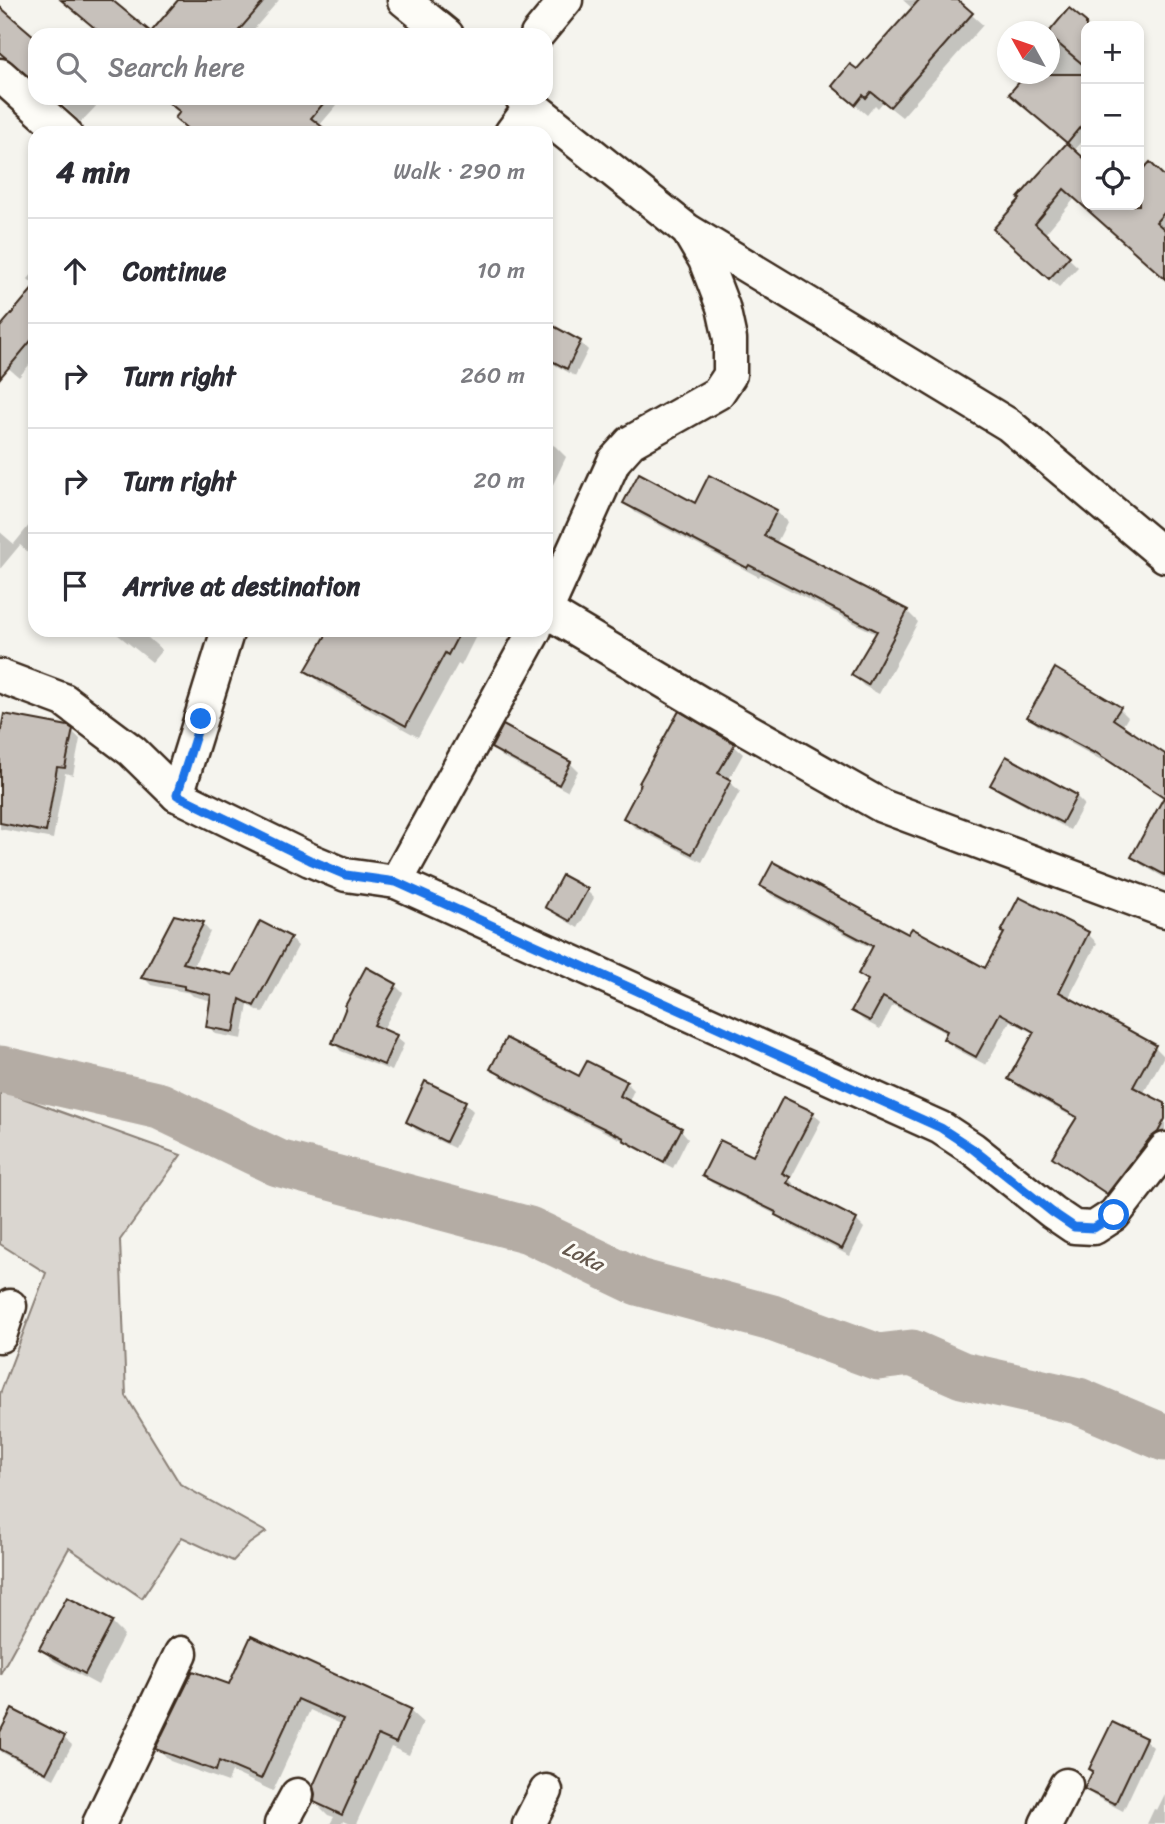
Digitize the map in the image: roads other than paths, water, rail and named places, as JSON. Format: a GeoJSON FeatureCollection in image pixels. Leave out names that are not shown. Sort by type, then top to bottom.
{"type":"FeatureCollection","features":[{"type":"Feature","properties":{"kind":"street"},"geometry":{"type":"LineString","coordinates":[[404,0],[438,28]]}},
{"type":"Feature","properties":{"kind":"street"},"geometry":{"type":"LineString","coordinates":[[543,28],[566,0]]}},
{"type":"Feature","properties":{"kind":"street"},"geometry":{"type":"LineString","coordinates":[[0,75],[28,100]]}},
{"type":"Feature","properties":{"kind":"street"},"geometry":{"type":"LineString","coordinates":[[34,105],[57,126]]}},
{"type":"Feature","properties":{"kind":"street"},"geometry":{"type":"LineString","coordinates":[[515,126],[525,105]]}},
{"type":"Feature","properties":{"kind":"street"},"geometry":{"type":"LineString","coordinates":[[531,105],[687,230],[1009,425],[1165,556]]}},
{"type":"Feature","properties":{"kind":"street"},"geometry":{"type":"LineString","coordinates":[[553,596],[614,461],[631,442],[719,393],[730,375],[730,339],[723,307],[705,260],[687,230]]}},
{"type":"Feature","properties":{"kind":"street"},"geometry":{"type":"LineString","coordinates":[[553,615],[707,707],[882,806],[1165,911]]}},
{"type":"Feature","properties":{"kind":"street"},"geometry":{"type":"LineString","coordinates":[[177,795],[226,637]]}},
{"type":"Feature","properties":{"kind":"street"},"geometry":{"type":"LineString","coordinates":[[396,882],[532,637]]}},
{"type":"Feature","properties":{"kind":"street"},"geometry":{"type":"LineString","coordinates":[[0,676],[64,700],[132,751],[177,795],[322,865],[346,875],[396,882],[941,1128],[973,1149],[1074,1227],[1094,1228],[1114,1215],[1165,1149]]}},
{"type":"Feature","properties":{"kind":"street"},"geometry":{"type":"LineString","coordinates":[[0,1336],[10,1306]]}},
{"type":"Feature","properties":{"kind":"street"},"geometry":{"type":"LineString","coordinates":[[99,1824],[181,1653]]}},
{"type":"Feature","properties":{"kind":"street"},"geometry":{"type":"LineString","coordinates":[[1045,1824],[1066,1785]]}},
{"type":"Feature","properties":{"kind":"street"},"geometry":{"type":"LineString","coordinates":[[529,1824],[546,1791]]}},
{"type":"Feature","properties":{"kind":"street"},"geometry":{"type":"LineString","coordinates":[[281,1824],[297,1796]]}},
{"type":"Feature","properties":{"kind":"waterway","name":"Loka"},"geometry":{"type":"LineString","coordinates":[[0,1069],[160,1106],[278,1163],[529,1230],[638,1282],[772,1318],[878,1357],[912,1353],[962,1375],[1078,1401],[1165,1438]]}}]}
